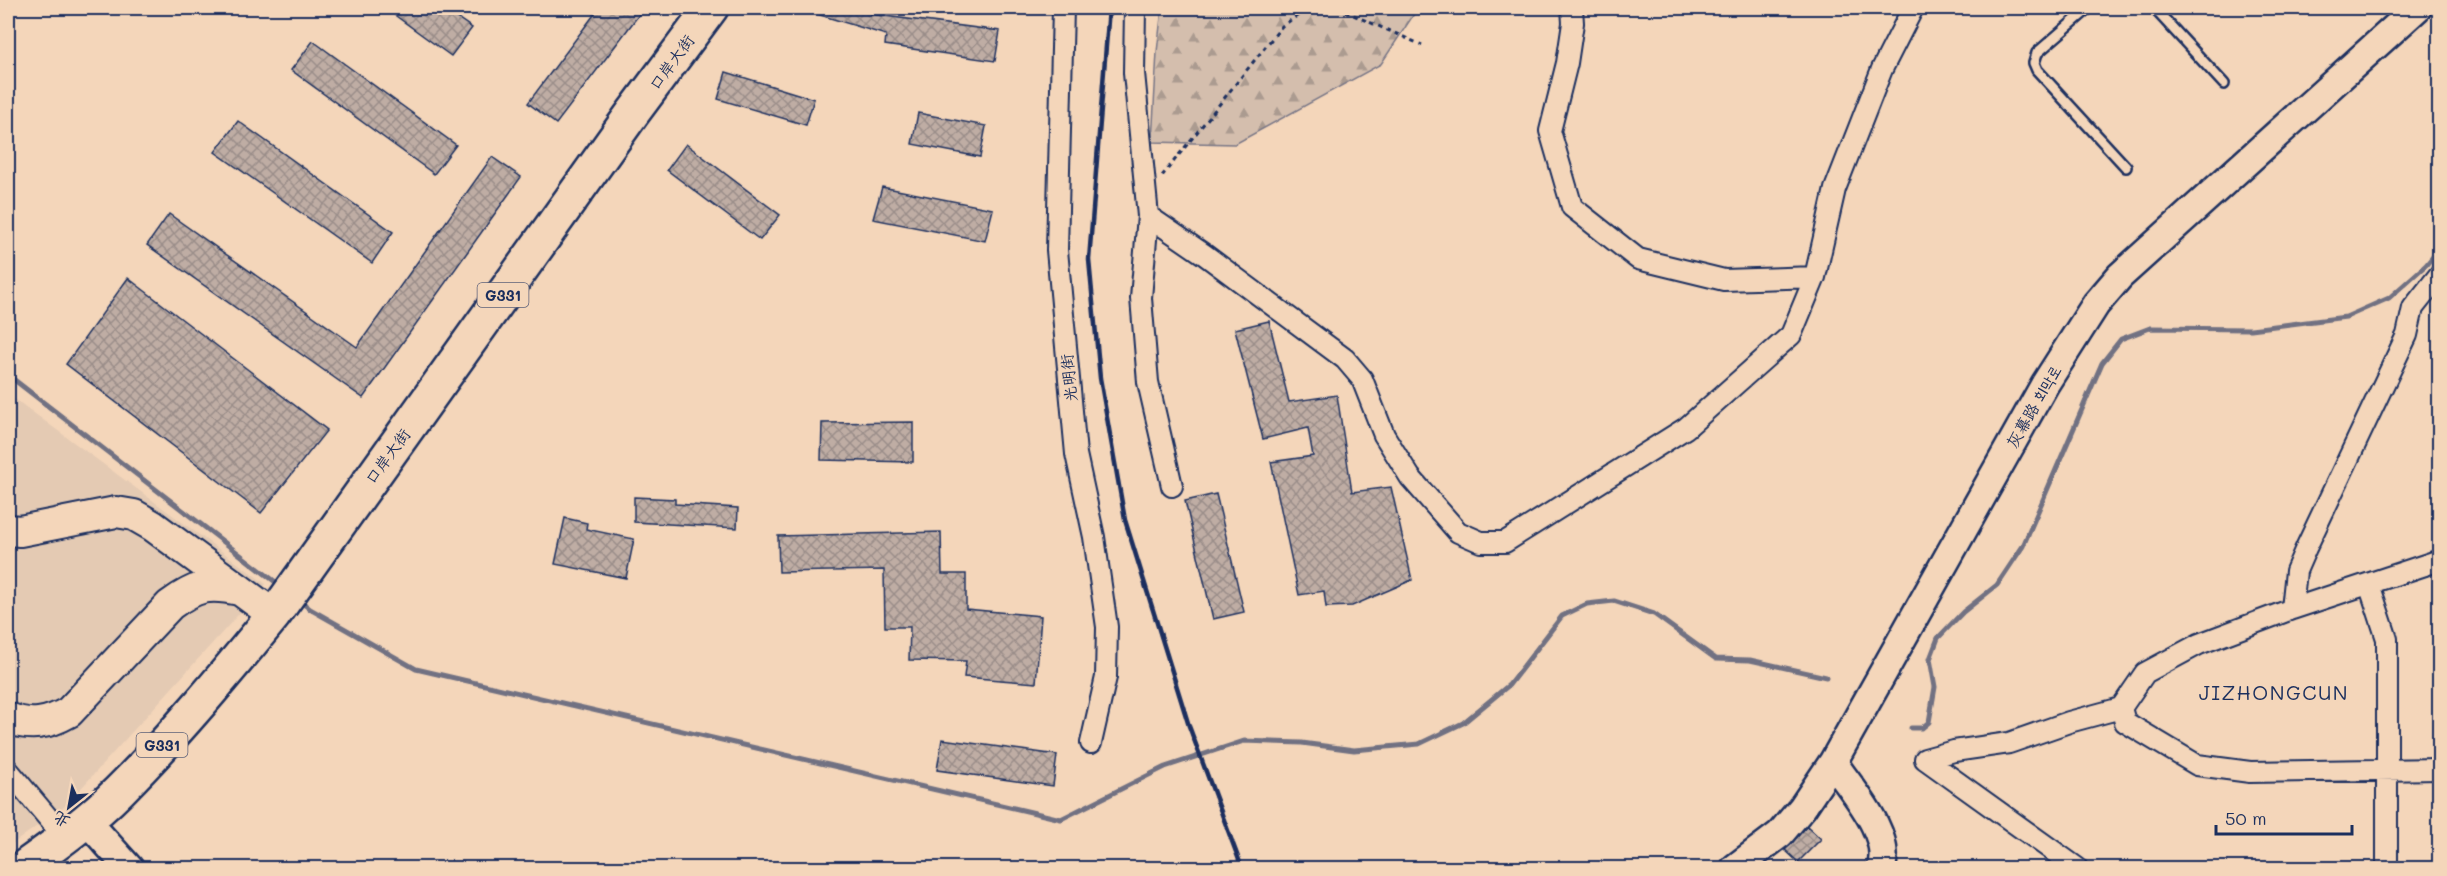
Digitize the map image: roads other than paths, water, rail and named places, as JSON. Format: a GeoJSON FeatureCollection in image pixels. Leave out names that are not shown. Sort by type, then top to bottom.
{"type":"FeatureCollection","features":[{"type":"Feature","properties":{"kind":"highway","name":"口岸大街"},"geometry":{"type":"LineString","coordinates":[[23,868],[75,829],[118,792],[213,690],[284,600],[632,114],[711,8]]}},
{"type":"Feature","properties":{"kind":"main road"},"geometry":{"type":"LineString","coordinates":[[8,530],[20,531],[116,512],[134,515],[153,526],[240,590]]}},
{"type":"Feature","properties":{"kind":"main road"},"geometry":{"type":"LineString","coordinates":[[8,718],[19,723],[37,724],[54,721],[69,712],[170,605],[186,593],[200,587],[218,585],[284,600]]}},
{"type":"Feature","properties":{"kind":"street","name":"光明街"},"geometry":{"type":"LineString","coordinates":[[1063,8],[1057,250],[1076,454],[1094,537],[1107,627],[1106,677],[1090,743]]}},
{"type":"Feature","properties":{"kind":"street"},"geometry":{"type":"LineString","coordinates":[[1135,8],[1134,73],[1148,216],[1141,298],[1144,340],[1148,382],[1172,486]]}},
{"type":"Feature","properties":{"kind":"street"},"geometry":{"type":"LineString","coordinates":[[1572,8],[1573,23],[1567,63],[1550,131],[1572,207],[1638,259],[1724,280],[1815,277]]}},
{"type":"Feature","properties":{"kind":"street"},"geometry":{"type":"LineString","coordinates":[[1148,216],[1346,359],[1362,379],[1384,435],[1410,477],[1458,532],[1481,542],[1505,542],[1686,428],[1791,335],[1815,277],[1835,189],[1882,69],[1913,8]]}},
{"type":"Feature","properties":{"kind":"street","name":"灰幕路 회막로"},"geometry":{"type":"LineString","coordinates":[[1735,868],[1780,834],[1802,808],[1833,762],[2045,384],[2096,304],[2120,276],[2416,8]]}},
{"type":"Feature","properties":{"kind":"street"},"geometry":{"type":"LineString","coordinates":[[2292,609],[2296,571],[2306,548],[2407,335],[2413,308],[2439,274]]}},
{"type":"Feature","properties":{"kind":"street"},"geometry":{"type":"LineString","coordinates":[[2077,868],[1925,759],[1954,751],[2009,743],[2069,722],[2121,708],[2145,673],[2199,644],[2292,609],[2439,560]]}},
{"type":"Feature","properties":{"kind":"street"},"geometry":{"type":"LineString","coordinates":[[2369,584],[2387,639],[2387,868]]}},
{"type":"Feature","properties":{"kind":"street"},"geometry":{"type":"LineString","coordinates":[[2121,708],[2125,722],[2196,765],[2250,772],[2439,769]]}},
{"type":"Feature","properties":{"kind":"street"},"geometry":{"type":"LineString","coordinates":[[1833,762],[1880,832],[1881,868]]}},
{"type":"Feature","properties":{"kind":"street"},"geometry":{"type":"LineString","coordinates":[[8,770],[75,829],[129,868]]}},
{"type":"Feature","properties":{"kind":"lane"},"geometry":{"type":"LineString","coordinates":[[2089,8],[2037,53],[2034,63],[2037,70],[2126,167]]}},
{"type":"Feature","properties":{"kind":"lane"},"geometry":{"type":"LineString","coordinates":[[2154,8],[2224,84]]}},
{"type":"Feature","properties":{"kind":"waterway"},"geometry":{"type":"LineString","coordinates":[[1911,728],[1922,728],[1929,722],[1935,687],[1930,659],[1938,638],[1963,612],[1997,585],[2023,546],[2102,363],[2121,339],[2150,328],[2251,329],[2346,317],[2389,298],[2426,265],[2440,248]]}},
{"type":"Feature","properties":{"kind":"waterway"},"geometry":{"type":"LineString","coordinates":[[8,375],[282,587]]}},
{"type":"Feature","properties":{"kind":"waterway"},"geometry":{"type":"LineString","coordinates":[[299,600],[310,609],[416,669],[1061,819],[1165,767],[1244,741],[1302,743],[1354,750],[1419,744],[1463,723],[1509,685],[1562,616],[1587,604],[1614,601],[1654,614],[1716,659],[1750,660],[1826,677]]}},
{"type":"Feature","properties":{"kind":"railway"},"geometry":{"type":"LineString","coordinates":[[1109,8],[1089,260],[1100,378],[1125,520],[1189,726],[1242,868]]}},
{"type":"Feature","properties":{"kind":"district","name":"JIZHONGCUN"},"geometry":{"type":"Point","coordinates":[2274,692]}}]}
